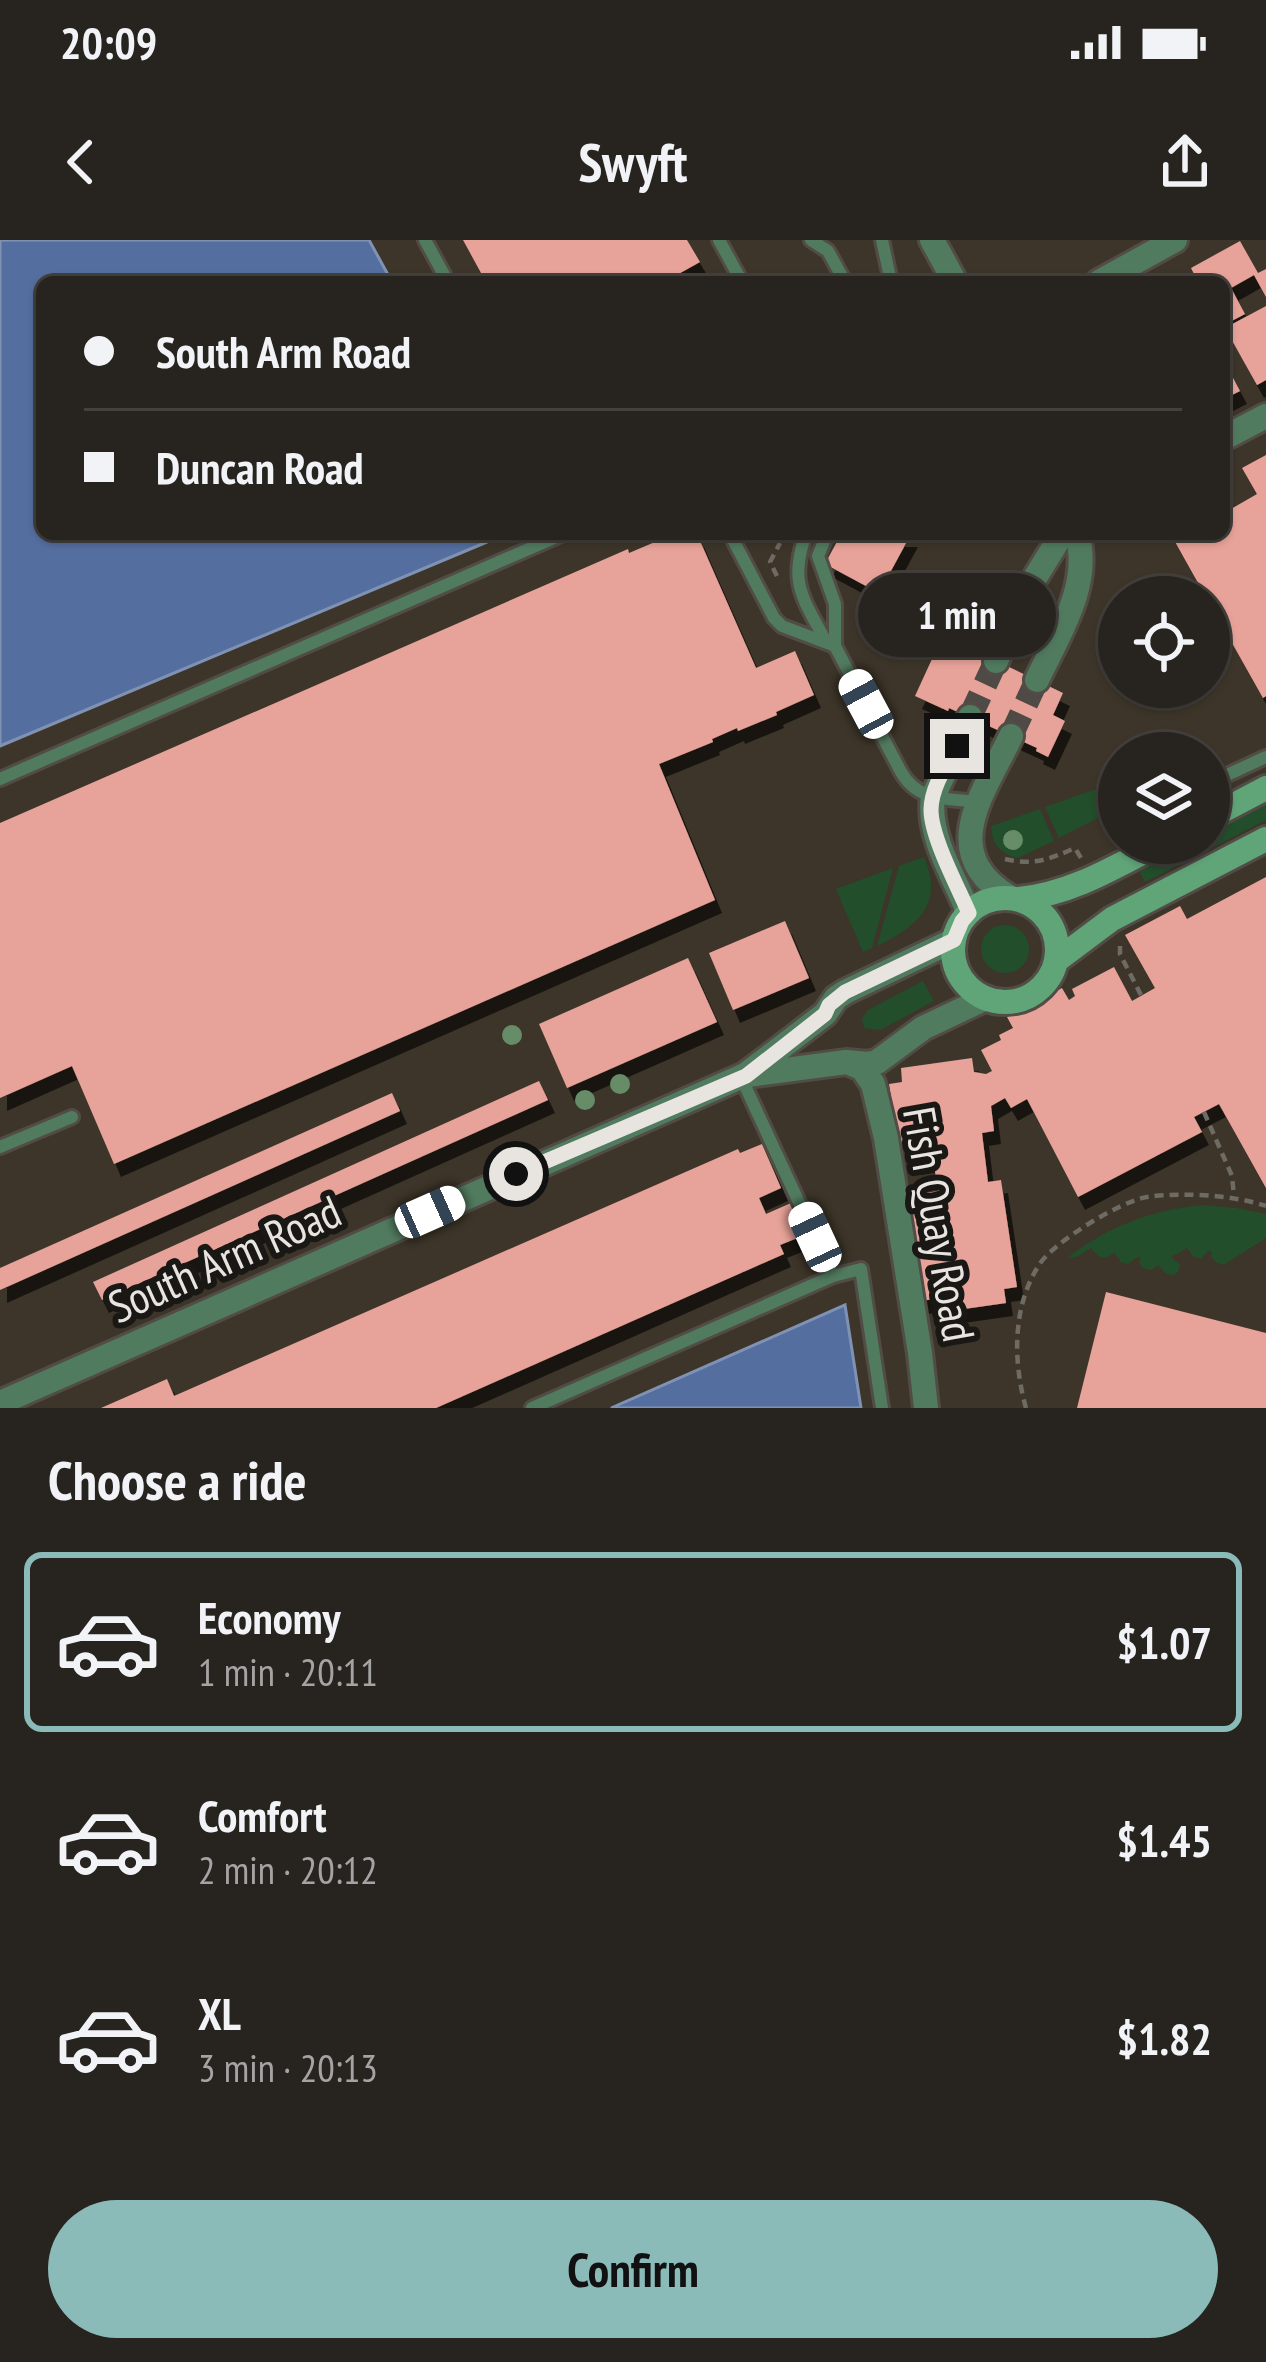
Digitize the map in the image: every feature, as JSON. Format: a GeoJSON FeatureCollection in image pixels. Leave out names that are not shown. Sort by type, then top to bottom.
{"type":"FeatureCollection","features":[{"type":"Feature","properties":{"kind":"street"},"geometry":{"type":"LineString","coordinates":[[932,240],[952,276]]}},
{"type":"Feature","properties":{"kind":"street"},"geometry":{"type":"LineString","coordinates":[[1110,276],[1175,240]]}},
{"type":"Feature","properties":{"kind":"street"},"geometry":{"type":"LineString","coordinates":[[1230,435],[1266,416]]}},
{"type":"Feature","properties":{"kind":"street"},"geometry":{"type":"LineString","coordinates":[[996,662],[1030,586],[1058,540]]}},
{"type":"Feature","properties":{"kind":"street"},"geometry":{"type":"LineString","coordinates":[[1037,680],[1077,590],[1078,540]]}},
{"type":"Feature","properties":{"kind":"street"},"geometry":{"type":"LineString","coordinates":[[969,913],[933,823],[933,797],[970,717]]}},
{"type":"Feature","properties":{"kind":"street"},"geometry":{"type":"LineString","coordinates":[[1011,736],[969,829],[970,846],[984,878],[1013,898],[1033,906],[1052,927],[1056,962],[1051,975],[1030,996],[1000,1002],[967,984],[953,952],[954,940],[969,913],[985,902],[1013,898],[1043,897],[1121,864]]}},
{"type":"Feature","properties":{"kind":"street"},"geometry":{"type":"LineString","coordinates":[[1230,807],[1266,788]]}},
{"type":"Feature","properties":{"kind":"street"},"geometry":{"type":"LineString","coordinates":[[1056,962],[1112,919],[1266,838]]}},
{"type":"Feature","properties":{"kind":"street","name":"South Arm Road"},"geometry":{"type":"LineString","coordinates":[[0,1403],[743,1076],[825,1014],[845,992],[954,940]]}},
{"type":"Feature","properties":{"kind":"street","name":"South Arm Road"},"geometry":{"type":"LineString","coordinates":[[743,1076],[877,1062],[923,1028],[986,998]]}},
{"type":"Feature","properties":{"kind":"street","name":"Fish Quay Road"},"geometry":{"type":"LineString","coordinates":[[825,1014],[822,1035],[834,1056],[862,1068],[873,1084],[886,1138],[926,1408]]}},
{"type":"Feature","properties":{"kind":"lane"},"geometry":{"type":"LineString","coordinates":[[425,240],[445,276]]}},
{"type":"Feature","properties":{"kind":"lane"},"geometry":{"type":"LineString","coordinates":[[719,240],[739,276]]}},
{"type":"Feature","properties":{"kind":"lane"},"geometry":{"type":"LineString","coordinates":[[811,240],[828,251],[841,276]]}},
{"type":"Feature","properties":{"kind":"lane"},"geometry":{"type":"LineString","coordinates":[[882,240],[890,276]]}},
{"type":"Feature","properties":{"kind":"lane"},"geometry":{"type":"LineString","coordinates":[[0,779],[549,540]]}},
{"type":"Feature","properties":{"kind":"lane"},"geometry":{"type":"LineString","coordinates":[[733,540],[774,618],[782,626],[831,644]]}},
{"type":"Feature","properties":{"kind":"lane"},"geometry":{"type":"LineString","coordinates":[[804,540],[796,566],[799,590],[908,785],[923,795],[980,802]]}},
{"type":"Feature","properties":{"kind":"lane"},"geometry":{"type":"LineString","coordinates":[[824,540],[818,556],[835,604],[831,644]]}},
{"type":"Feature","properties":{"kind":"lane"},"geometry":{"type":"LineString","coordinates":[[1230,774],[1266,757]]}},
{"type":"Feature","properties":{"kind":"lane"},"geometry":{"type":"LineString","coordinates":[[743,1076],[833,1276]]}},
{"type":"Feature","properties":{"kind":"lane"},"geometry":{"type":"LineString","coordinates":[[0,1147],[72,1117]]}},
{"type":"Feature","properties":{"kind":"lane"},"geometry":{"type":"LineString","coordinates":[[532,1408],[833,1276],[861,1269],[883,1408]]}},
{"type":"Feature","properties":{"kind":"path"},"geometry":{"type":"LineString","coordinates":[[997,861],[1030,864],[1075,848],[1083,863]]}},
{"type":"Feature","properties":{"kind":"path"},"geometry":{"type":"LineString","coordinates":[[1121,936],[1120,954],[1142,995]]}},
{"type":"Feature","properties":{"kind":"path"},"geometry":{"type":"LineString","coordinates":[[1204,1112],[1232,1176],[1234,1196]]}},
{"type":"Feature","properties":{"kind":"path"},"geometry":{"type":"LineString","coordinates":[[1026,1408],[1017,1375],[1019,1315],[1040,1264],[1074,1231],[1144,1197],[1234,1196],[1266,1206]]}},
{"type":"Feature","properties":{"kind":"shaded area"},"geometry":{"type":"Polygon","coordinates":[[[369,240],[1266,240],[1266,1408],[861,1408],[844,1306],[611,1408],[0,1408],[0,746],[492,540],[1230,540],[1230,276],[389,276],[369,240]]]}},
{"type":"Feature","properties":{"kind":"green space"},"geometry":{"type":"Polygon","coordinates":[[[1098,788],[1098,818],[1059,838],[1045,807],[1098,788]]]}},
{"type":"Feature","properties":{"kind":"green space"},"geometry":{"type":"Polygon","coordinates":[[[1266,805],[1266,820],[1230,838],[1230,823],[1266,805]]]}},
{"type":"Feature","properties":{"kind":"green space"},"geometry":{"type":"Polygon","coordinates":[[[1040,809],[1054,841],[1018,858],[998,847],[991,826],[1040,809]]]}},
{"type":"Feature","properties":{"kind":"green space"},"geometry":{"type":"Polygon","coordinates":[[[924,857],[929,901],[915,921],[877,946],[899,866],[924,857]]]}},
{"type":"Feature","properties":{"kind":"green space"},"geometry":{"type":"Polygon","coordinates":[[[1151,864],[1180,864],[1145,882],[1139,870],[1151,864]]]}},
{"type":"Feature","properties":{"kind":"green space"},"geometry":{"type":"Polygon","coordinates":[[[893,868],[872,948],[863,952],[836,889],[893,868]]]}},
{"type":"Feature","properties":{"kind":"green space"},"geometry":{"type":"Polygon","coordinates":[[[1005,925],[1022,932],[1029,949],[1022,966],[1005,973],[988,966],[981,949],[988,932],[1005,925]]]}},
{"type":"Feature","properties":{"kind":"green space"},"geometry":{"type":"Polygon","coordinates":[[[923,981],[934,1001],[880,1030],[864,1028],[862,1019],[868,1010],[923,981]]]}},
{"type":"Feature","properties":{"kind":"green space"},"geometry":{"type":"Polygon","coordinates":[[[1203,1205],[1266,1214],[1266,1238],[1223,1265],[1211,1257],[1212,1252],[1201,1259],[1187,1248],[1171,1257],[1180,1265],[1173,1275],[1158,1265],[1143,1268],[1141,1258],[1128,1264],[1115,1253],[1105,1258],[1091,1248],[1067,1258],[1131,1221],[1203,1205]]]}},
{"type":"Feature","properties":{"kind":"water"},"geometry":{"type":"Polygon","coordinates":[[[0,240],[369,240],[389,276],[36,276],[36,540],[492,540],[0,746],[0,240]]]}},
{"type":"Feature","properties":{"kind":"water"},"geometry":{"type":"Polygon","coordinates":[[[845,1305],[861,1408],[611,1408],[845,1305]]]}},
{"type":"Feature","properties":{"kind":"building"},"geometry":{"type":"Polygon","coordinates":[[[463,240],[687,240],[700,262],[675,276],[483,276],[463,240]]]}},
{"type":"Feature","properties":{"kind":"building"},"geometry":{"type":"Polygon","coordinates":[[[1240,241],[1258,273],[1266,269],[1266,297],[1254,275],[1231,288],[1245,314],[1230,322],[1230,276],[1195,276],[1191,268],[1240,241]]]}},
{"type":"Feature","properties":{"kind":"building"},"geometry":{"type":"Polygon","coordinates":[[[1266,306],[1266,380],[1257,385],[1230,337],[1230,325],[1266,306]]]}},
{"type":"Feature","properties":{"kind":"building"},"geometry":{"type":"Polygon","coordinates":[[[1230,372],[1240,391],[1230,396],[1230,372]]]}},
{"type":"Feature","properties":{"kind":"building"},"geometry":{"type":"Polygon","coordinates":[[[1266,455],[1263,698],[1230,639],[1230,576],[1194,576],[1174,540],[1230,540],[1230,510],[1257,494],[1242,468],[1266,455]]]}},
{"type":"Feature","properties":{"kind":"building"},"geometry":{"type":"Polygon","coordinates":[[[660,540],[700,540],[756,668],[795,651],[814,695],[659,764],[715,900],[114,1164],[72,1066],[0,1098],[0,823],[628,549],[629,553],[660,540]]]}},
{"type":"Feature","properties":{"kind":"building"},"geometry":{"type":"Polygon","coordinates":[[[838,540],[908,540],[879,593],[825,564],[838,540]]]}},
{"type":"Feature","properties":{"kind":"building"},"geometry":{"type":"Polygon","coordinates":[[[943,635],[1063,693],[1053,715],[1065,721],[1048,757],[915,696],[943,635]]]}},
{"type":"Feature","properties":{"kind":"building"},"geometry":{"type":"Polygon","coordinates":[[[1266,877],[1266,1188],[1219,1104],[1194,1117],[1202,1132],[1078,1197],[1027,1099],[1011,1108],[1005,1098],[991,1106],[994,1131],[982,1133],[988,1182],[1001,1180],[1017,1287],[1004,1289],[1006,1303],[936,1313],[934,1299],[921,1301],[907,1209],[920,1208],[919,1194],[938,1191],[933,1159],[914,1162],[912,1145],[899,1147],[889,1084],[902,1082],[901,1068],[972,1058],[974,1072],[986,1074],[992,1071],[981,1050],[1013,1028],[1007,1017],[1062,988],[1069,1000],[1075,996],[1072,989],[1114,967],[1132,1001],[1155,988],[1125,935],[1180,906],[1187,919],[1266,877]]]}},
{"type":"Feature","properties":{"kind":"building"},"geometry":{"type":"Polygon","coordinates":[[[785,921],[809,978],[733,1010],[709,953],[785,921]]]}},
{"type":"Feature","properties":{"kind":"building"},"geometry":{"type":"Polygon","coordinates":[[[688,958],[717,1022],[567,1088],[539,1024],[688,958]]]}},
{"type":"Feature","properties":{"kind":"building"},"geometry":{"type":"Polygon","coordinates":[[[539,1081],[548,1100],[102,1300],[93,1282],[539,1081]]]}},
{"type":"Feature","properties":{"kind":"building"},"geometry":{"type":"Polygon","coordinates":[[[392,1093],[400,1111],[0,1290],[0,1268],[392,1093]]]}},
{"type":"Feature","properties":{"kind":"building"},"geometry":{"type":"Polygon","coordinates":[[[762,1144],[781,1188],[759,1198],[766,1214],[791,1203],[805,1235],[780,1245],[784,1254],[436,1408],[101,1408],[167,1379],[174,1396],[738,1149],[740,1153],[762,1144]]]}},
{"type":"Feature","properties":{"kind":"building"},"geometry":{"type":"Polygon","coordinates":[[[1106,1292],[1266,1333],[1266,1408],[1077,1408],[1106,1292]]]}},
{"type":"Feature","properties":{"kind":"tunnel"},"geometry":{"type":"LineString","coordinates":[[970,717],[996,661]]}},
{"type":"Feature","properties":{"kind":"tunnel"},"geometry":{"type":"LineString","coordinates":[[1011,736],[1037,680]]}},
{"type":"Feature","properties":{"kind":"route"},"geometry":{"type":"LineString","coordinates":[[516,1174],[746,1076],[825,1014],[845,992],[954,940],[969,913],[931,809],[957,746]]}}]}
